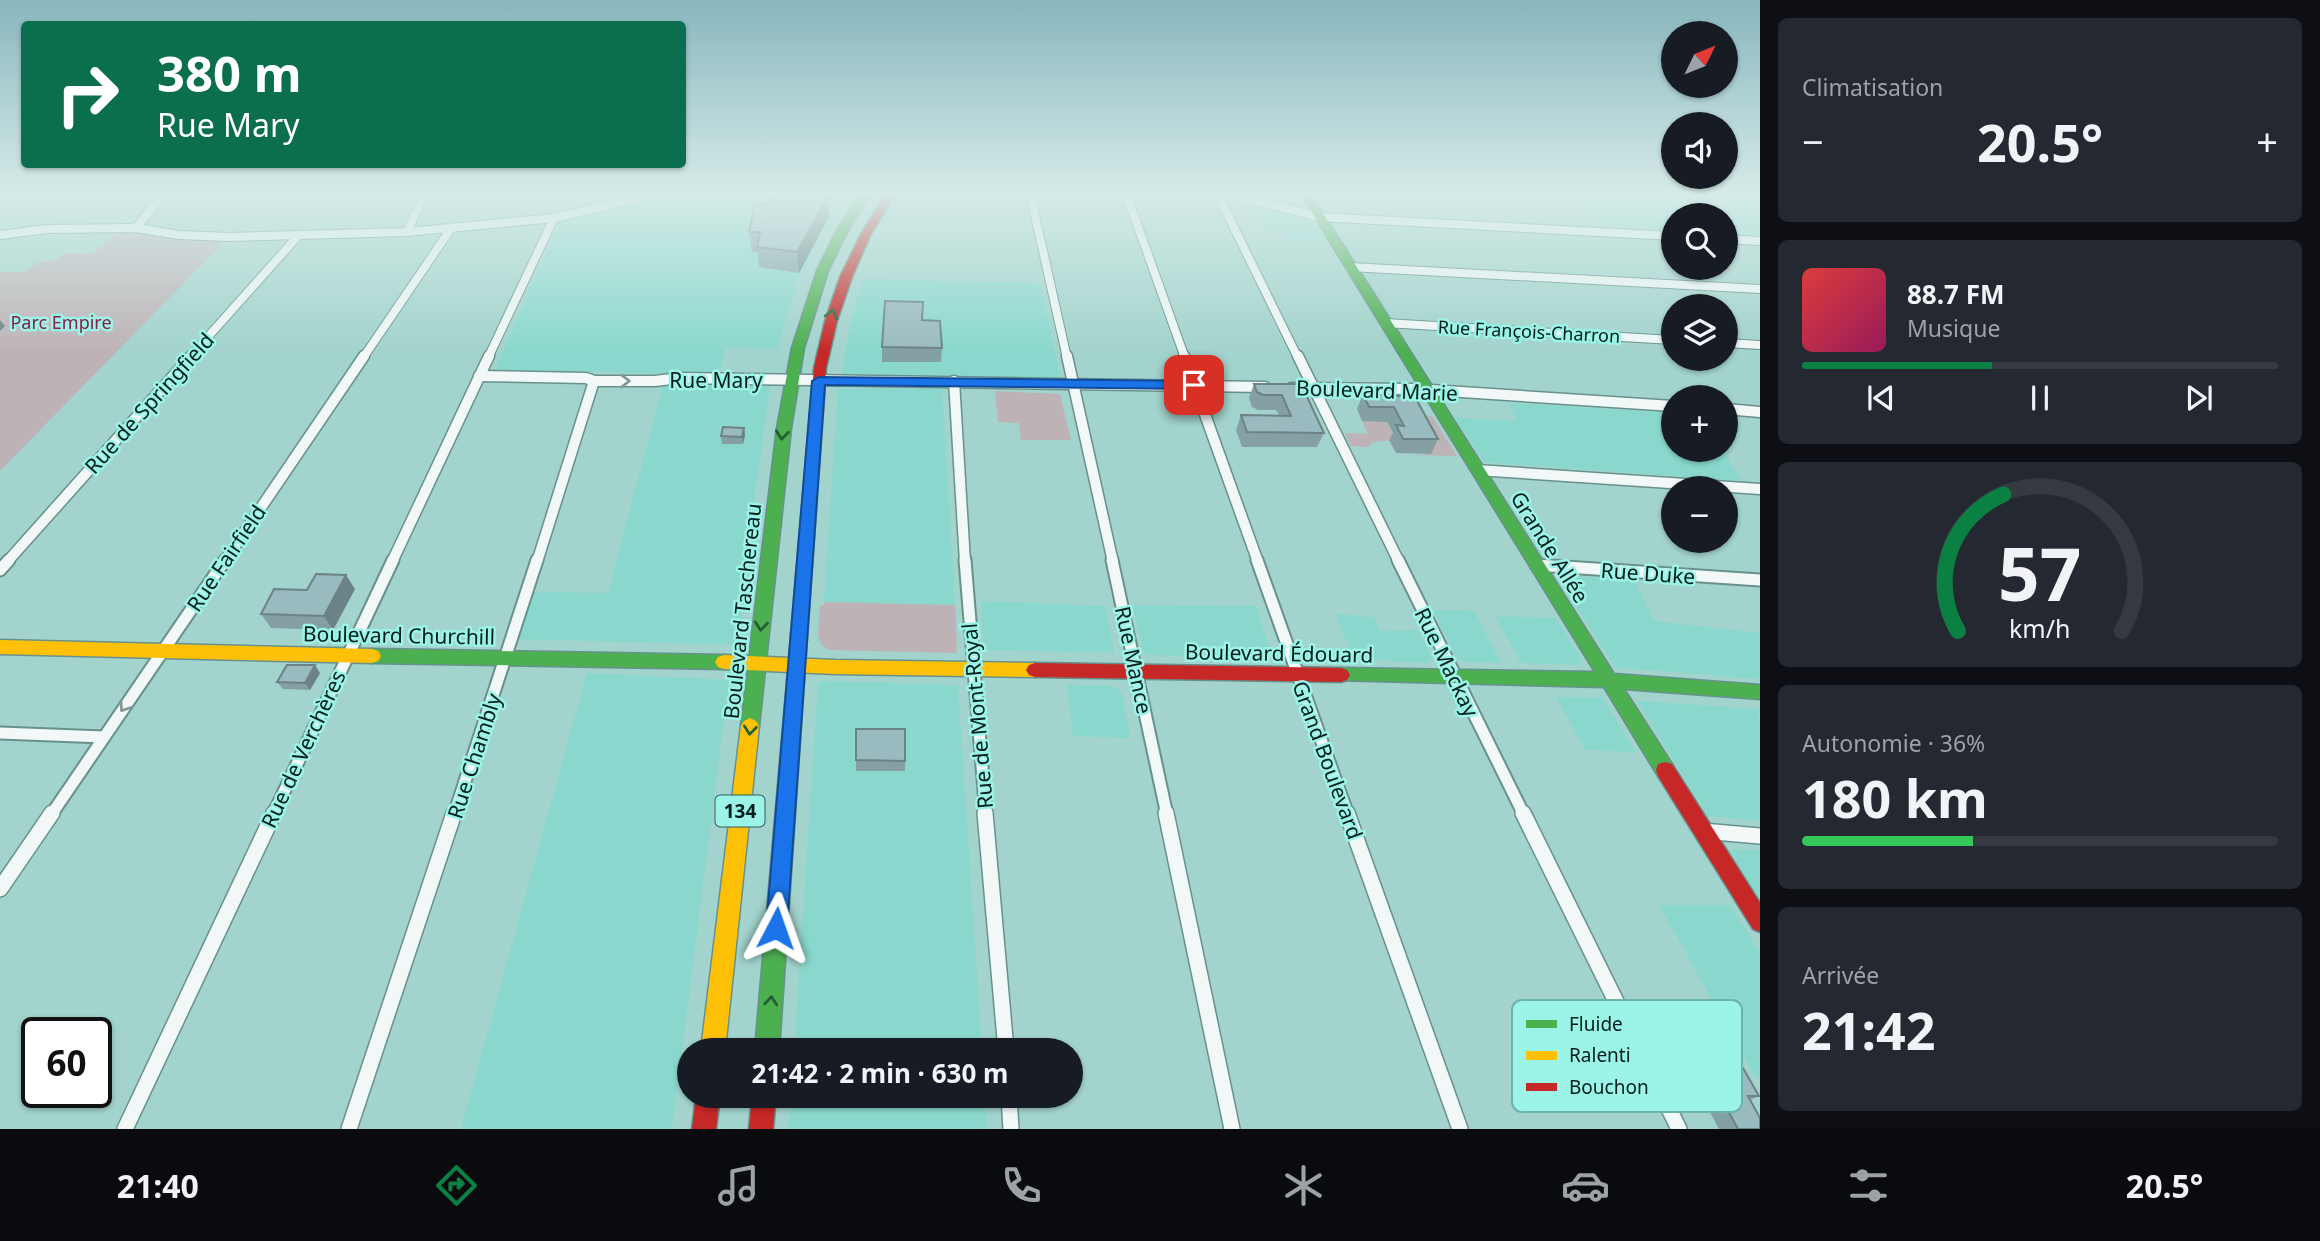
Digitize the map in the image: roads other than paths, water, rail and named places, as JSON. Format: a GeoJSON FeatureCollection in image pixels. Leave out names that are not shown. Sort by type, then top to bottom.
{"type":"FeatureCollection","features":[{"type":"Feature","properties":{"kind":"main road","name":"Boulevard Taschereau"},"geometry":{"type":"LineString","coordinates":[[714,1038],[789,380],[799,329],[816,280],[832,246]]}},
{"type":"Feature","properties":{"kind":"main road","name":"134"},"geometry":{"type":"LineString","coordinates":[[768,1038],[819,381],[825,340],[842,281],[859,246]]}},
{"type":"Feature","properties":{"kind":"main road","name":"Grande Allée"},"geometry":{"type":"LineString","coordinates":[[1337,246],[1760,922]]}},
{"type":"Feature","properties":{"kind":"main road","name":"Boulevard Churchill"},"geometry":{"type":"LineString","coordinates":[[0,647],[797,666]]}},
{"type":"Feature","properties":{"kind":"main road","name":"Boulevard Édouard"},"geometry":{"type":"LineString","coordinates":[[797,666],[1609,680],[1760,692]]}},
{"type":"Feature","properties":{"kind":"main road"},"geometry":{"type":"LineString","coordinates":[[704,1129],[707,1108]]}},
{"type":"Feature","properties":{"kind":"main road"},"geometry":{"type":"LineString","coordinates":[[761,1129],[763,1108]]}},
{"type":"Feature","properties":{"kind":"street","name":"Rue de Springfield"},"geometry":{"type":"LineString","coordinates":[[0,570],[289,246]]}},
{"type":"Feature","properties":{"kind":"street","name":"Rue Fairfield"},"geometry":{"type":"LineString","coordinates":[[0,889],[439,246]]}},
{"type":"Feature","properties":{"kind":"street","name":"Rue de Verchères"},"geometry":{"type":"LineString","coordinates":[[125,1129],[541,246]]}},
{"type":"Feature","properties":{"kind":"street","name":"Rue Mance"},"geometry":{"type":"LineString","coordinates":[[1041,246],[1137,671],[1232,1129]]}},
{"type":"Feature","properties":{"kind":"street","name":"Grand Boulevard"},"geometry":{"type":"LineString","coordinates":[[1145,246],[1460,1129]]}},
{"type":"Feature","properties":{"kind":"street","name":"Rue Mackay"},"geometry":{"type":"LineString","coordinates":[[1243,246],[1615,1000]]}},
{"type":"Feature","properties":{"kind":"street"},"geometry":{"type":"LineString","coordinates":[[1350,267],[1760,289]]}},
{"type":"Feature","properties":{"kind":"street","name":"Rue François-Charron"},"geometry":{"type":"LineString","coordinates":[[1385,323],[1661,339]]}},
{"type":"Feature","properties":{"kind":"street"},"geometry":{"type":"LineString","coordinates":[[1738,344],[1760,345]]}},
{"type":"Feature","properties":{"kind":"street","name":"Rue Mary"},"geometry":{"type":"LineString","coordinates":[[479,376],[586,378],[594,381],[655,381],[666,378],[954,381]]}},
{"type":"Feature","properties":{"kind":"street","name":"Rue Chambly"},"geometry":{"type":"LineString","coordinates":[[349,1129],[506,659],[594,381]]}},
{"type":"Feature","properties":{"kind":"street","name":"Boulevard Marie"},"geometry":{"type":"LineString","coordinates":[[954,381],[1427,390],[1661,405]]}},
{"type":"Feature","properties":{"kind":"street","name":"Rue de Mont-Royal"},"geometry":{"type":"LineString","coordinates":[[954,381],[972,669],[1005,1038]]}},
{"type":"Feature","properties":{"kind":"street"},"geometry":{"type":"LineString","coordinates":[[1738,410],[1760,412]]}},
{"type":"Feature","properties":{"kind":"street"},"geometry":{"type":"LineString","coordinates":[[1477,470],[1760,489]]}},
{"type":"Feature","properties":{"kind":"street","name":"Rue Duke"},"geometry":{"type":"LineString","coordinates":[[1536,565],[1760,580]]}},
{"type":"Feature","properties":{"kind":"street"},"geometry":{"type":"LineString","coordinates":[[0,733],[104,737]]}},
{"type":"Feature","properties":{"kind":"street"},"geometry":{"type":"LineString","coordinates":[[1703,831],[1760,836]]}},
{"type":"Feature","properties":{"kind":"street"},"geometry":{"type":"LineString","coordinates":[[1010,1108],[1011,1129]]}},
{"type":"Feature","properties":{"kind":"street","name":"Rue Mackay"},"geometry":{"type":"LineString","coordinates":[[1671,1112],[1679,1129]]}},
{"type":"Feature","properties":{"kind":"park label","name":"Parc Empire"},"geometry":{"type":"Point","coordinates":[61,322]}}]}
